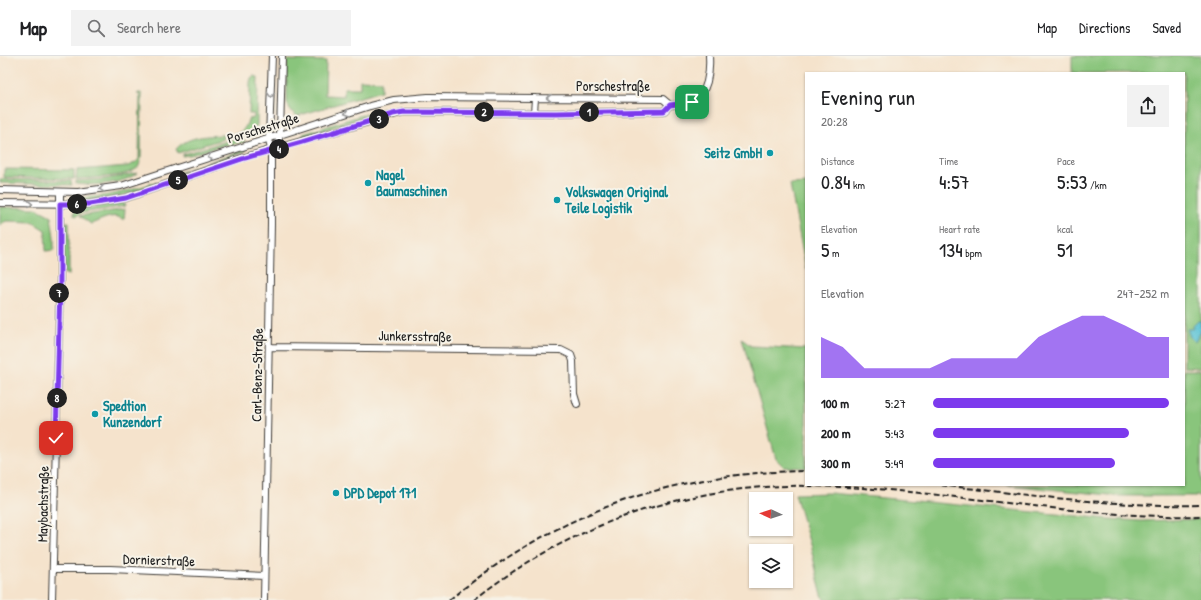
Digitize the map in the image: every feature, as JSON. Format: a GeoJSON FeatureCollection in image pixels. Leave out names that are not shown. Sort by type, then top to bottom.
{"type":"FeatureCollection","features":[{"type":"Feature","properties":{"kind":"street","name":"Carl-Benz-Straße"},"geometry":{"type":"LineString","coordinates":[[264,600],[269,347],[271,151],[269,138],[272,56]]}},
{"type":"Feature","properties":{"kind":"street"},"geometry":{"type":"LineString","coordinates":[[271,151],[278,143],[280,135],[282,56]]}},
{"type":"Feature","properties":{"kind":"street"},"geometry":{"type":"LineString","coordinates":[[670,105],[692,102],[702,96],[710,65],[709,56]]}},
{"type":"Feature","properties":{"kind":"street","name":"Porschestraße"},"geometry":{"type":"LineString","coordinates":[[0,190],[60,192],[91,191],[121,186],[374,104],[394,100],[428,97],[663,99],[670,105],[664,111],[534,113],[404,112],[245,158],[126,198],[90,204],[0,204]]}},
{"type":"Feature","properties":{"kind":"street"},"geometry":{"type":"LineString","coordinates":[[534,113],[535,98]]}},
{"type":"Feature","properties":{"kind":"street","name":"Maybachstraße"},"geometry":{"type":"LineString","coordinates":[[52,600],[54,569],[60,287],[60,192]]}},
{"type":"Feature","properties":{"kind":"street","name":"Junkersstraße"},"geometry":{"type":"LineString","coordinates":[[269,347],[416,347],[561,350],[571,355],[573,361],[574,394],[577,404]]}},
{"type":"Feature","properties":{"kind":"street","name":"Dornierstraße"},"geometry":{"type":"LineString","coordinates":[[54,569],[264,576]]}},
{"type":"Feature","properties":{"kind":"green space"},"geometry":{"type":"Polygon","coordinates":[[[1072,56],[1201,56],[1201,368],[1185,367],[1185,72],[1072,72],[1072,56]]]}},
{"type":"Feature","properties":{"kind":"green space"},"geometry":{"type":"Polygon","coordinates":[[[287,60],[326,61],[325,95],[344,96],[344,88],[360,88],[360,80],[381,81],[381,91],[297,116],[290,110],[287,103],[287,60]]]}},
{"type":"Feature","properties":{"kind":"green space"},"geometry":{"type":"Polygon","coordinates":[[[253,76],[258,77],[257,125],[249,133],[229,137],[229,135],[242,131],[246,126],[248,119],[254,118],[254,114],[249,114],[250,82],[253,76]]]}},
{"type":"Feature","properties":{"kind":"green space"},"geometry":{"type":"Polygon","coordinates":[[[141,93],[142,95],[141,158],[138,167],[131,172],[124,174],[98,178],[76,179],[77,170],[128,166],[135,163],[139,159],[140,95],[137,94],[141,93]]]}},
{"type":"Feature","properties":{"kind":"green space"},"geometry":{"type":"Polygon","coordinates":[[[384,108],[385,110],[304,137],[303,134],[384,108]]]}},
{"type":"Feature","properties":{"kind":"green space"},"geometry":{"type":"Polygon","coordinates":[[[223,135],[223,139],[178,153],[176,149],[186,141],[192,139],[204,136],[223,135]]]}},
{"type":"Feature","properties":{"kind":"green space"},"geometry":{"type":"Polygon","coordinates":[[[234,139],[244,139],[245,142],[225,145],[182,156],[183,154],[234,139]]]}},
{"type":"Feature","properties":{"kind":"green space"},"geometry":{"type":"Polygon","coordinates":[[[246,149],[246,151],[185,171],[172,177],[171,175],[246,149]]]}},
{"type":"Feature","properties":{"kind":"green space"},"geometry":{"type":"Polygon","coordinates":[[[4,169],[74,170],[74,179],[4,177],[4,169]]]}},
{"type":"Feature","properties":{"kind":"green space"},"geometry":{"type":"Polygon","coordinates":[[[137,173],[132,177],[117,182],[91,185],[76,184],[76,181],[106,179],[137,173]]]}},
{"type":"Feature","properties":{"kind":"green space"},"geometry":{"type":"Polygon","coordinates":[[[0,179],[71,181],[72,185],[0,183],[0,179]]]}},
{"type":"Feature","properties":{"kind":"green space"},"geometry":{"type":"Polygon","coordinates":[[[155,182],[157,183],[128,194],[97,200],[77,201],[76,198],[116,193],[135,189],[155,182]]]}},
{"type":"Feature","properties":{"kind":"green space"},"geometry":{"type":"Polygon","coordinates":[[[805,183],[805,265],[790,184],[805,183]]]}},
{"type":"Feature","properties":{"kind":"green space"},"geometry":{"type":"Polygon","coordinates":[[[122,202],[125,206],[81,213],[76,216],[74,215],[75,208],[96,207],[122,202]]]}},
{"type":"Feature","properties":{"kind":"green space"},"geometry":{"type":"Polygon","coordinates":[[[0,207],[36,208],[51,216],[54,250],[46,251],[45,230],[32,222],[7,221],[0,226],[0,207]]]}},
{"type":"Feature","properties":{"kind":"green space"},"geometry":{"type":"Polygon","coordinates":[[[125,209],[124,220],[112,217],[91,224],[80,216],[125,209]]]}},
{"type":"Feature","properties":{"kind":"green space"},"geometry":{"type":"Polygon","coordinates":[[[66,222],[69,222],[69,275],[65,274],[64,247],[66,222]]]}},
{"type":"Feature","properties":{"kind":"green space"},"geometry":{"type":"Polygon","coordinates":[[[742,339],[751,346],[805,349],[805,468],[784,467],[776,459],[742,339]]]}},
{"type":"Feature","properties":{"kind":"green space"},"geometry":{"type":"Polygon","coordinates":[[[1185,370],[1201,370],[1201,496],[1120,496],[1017,486],[1185,486],[1185,370]]]}},
{"type":"Feature","properties":{"kind":"green space"},"geometry":{"type":"Polygon","coordinates":[[[830,493],[1109,519],[1141,521],[1201,519],[1201,600],[824,600],[795,494],[830,493]]]}},
{"type":"Feature","properties":{"kind":"water"},"geometry":{"type":"Polygon","coordinates":[[[1198,321],[1201,321],[1201,333],[1200,332],[1195,342],[1190,337],[1187,329],[1192,329],[1198,321]]]}},
{"type":"Feature","properties":{"kind":"railway"},"geometry":{"type":"LineString","coordinates":[[449,600],[490,570],[531,543],[573,521],[616,503],[661,489],[707,479],[755,473],[805,471]]}},
{"type":"Feature","properties":{"kind":"railway"},"geometry":{"type":"LineString","coordinates":[[474,600],[511,573],[550,550],[591,530],[633,513],[676,501],[721,492],[766,487],[812,486],[861,488],[1103,513],[1152,516],[1201,516]]}},
{"type":"Feature","properties":{"kind":"railway"},"geometry":{"type":"LineString","coordinates":[[950,486],[1103,502],[1201,505]]}},
{"type":"Feature","properties":{"kind":"place","name":"Seitz GmbH"},"geometry":{"type":"Point","coordinates":[770,153]}},
{"type":"Feature","properties":{"kind":"place","name":"Nagel Baumaschinen"},"geometry":{"type":"Point","coordinates":[368,183]}},
{"type":"Feature","properties":{"kind":"place","name":"Volkswagen Original Teile Logistik"},"geometry":{"type":"Point","coordinates":[557,200]}},
{"type":"Feature","properties":{"kind":"place","name":"Spedtion Kunzendorf"},"geometry":{"type":"Point","coordinates":[95,414]}},
{"type":"Feature","properties":{"kind":"place","name":"DPD Depot 171"},"geometry":{"type":"Point","coordinates":[336,493]}},
{"type":"Feature","properties":{"kind":"route"},"geometry":{"type":"LineString","coordinates":[[56,438],[60,287],[60,204],[90,204],[126,198],[245,158],[404,112],[556,113],[664,111],[670,105],[692,102]]}}]}
